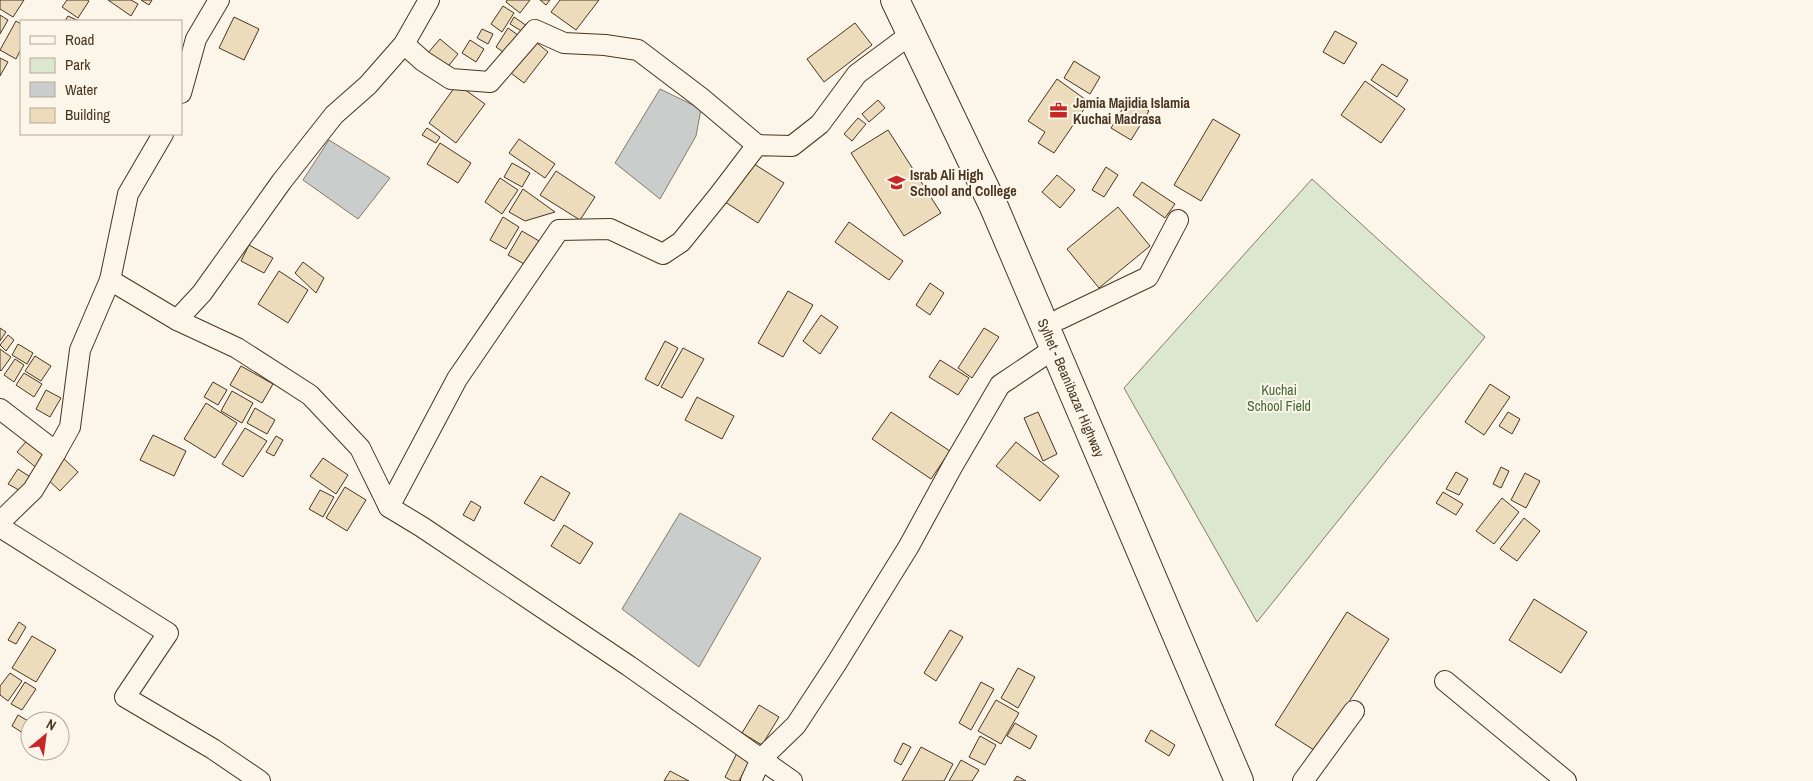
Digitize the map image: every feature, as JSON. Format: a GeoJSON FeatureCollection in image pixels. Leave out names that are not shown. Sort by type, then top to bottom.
{"type":"FeatureCollection","features":[{"type":"Feature","properties":{"kind":"main road","name":"Sylhet - Beanibazar Highway"},"geometry":{"type":"LineString","coordinates":[[894,0],[994,207],[1239,781]]}},
{"type":"Feature","properties":{"kind":"main road","name":"Sylhet - Beanibazar Highway"},"geometry":{"type":"LineString","coordinates":[[912,0],[1009,199],[1257,781]]}},
{"type":"Feature","properties":{"kind":"street"},"geometry":{"type":"LineString","coordinates":[[182,89],[196,39],[219,0]]}},
{"type":"Feature","properties":{"kind":"street"},"geometry":{"type":"LineString","coordinates":[[177,320],[202,293],[282,181],[334,115],[368,85],[404,44],[429,0]]}},
{"type":"Feature","properties":{"kind":"street"},"geometry":{"type":"LineString","coordinates":[[404,44],[423,61],[451,79],[490,82],[535,30],[564,44],[605,45],[638,50],[700,96],[757,145],[792,146],[820,124],[857,74],[911,34]]}},
{"type":"Feature","properties":{"kind":"street"},"geometry":{"type":"LineString","coordinates":[[0,522],[33,490],[70,428],[80,350],[110,280],[128,194],[162,135]]}},
{"type":"Feature","properties":{"kind":"street"},"geometry":{"type":"LineString","coordinates":[[388,507],[457,379],[559,230],[610,229],[663,254],[681,242],[757,145]]}},
{"type":"Feature","properties":{"kind":"street"},"geometry":{"type":"LineString","coordinates":[[1060,319],[1148,277],[1178,220]]}},
{"type":"Feature","properties":{"kind":"street"},"geometry":{"type":"LineString","coordinates":[[110,280],[177,320],[237,348],[310,396],[360,448],[388,507],[422,527],[629,666],[792,781]]}},
{"type":"Feature","properties":{"kind":"street"},"geometry":{"type":"LineString","coordinates":[[751,781],[762,760],[796,726],[836,664],[909,546],[952,466],[1000,385],[1055,348]]}},
{"type":"Feature","properties":{"kind":"street"},"geometry":{"type":"LineString","coordinates":[[0,409],[56,452]]}},
{"type":"Feature","properties":{"kind":"street"},"geometry":{"type":"LineString","coordinates":[[0,527],[168,633],[125,698],[213,749],[260,781]]}},
{"type":"Feature","properties":{"kind":"street"},"geometry":{"type":"LineString","coordinates":[[1445,681],[1566,781]]}},
{"type":"Feature","properties":{"kind":"street"},"geometry":{"type":"LineString","coordinates":[[1303,781],[1354,711]]}},
{"type":"Feature","properties":{"kind":"green space","name":"Kuchai School Field"},"geometry":{"type":"Polygon","coordinates":[[[1312,179],[1485,337],[1257,622],[1124,388],[1312,179]]]}},
{"type":"Feature","properties":{"kind":"water"},"geometry":{"type":"Polygon","coordinates":[[[660,89],[701,109],[696,136],[660,199],[615,163],[660,89]]]}},
{"type":"Feature","properties":{"kind":"water"},"geometry":{"type":"Polygon","coordinates":[[[329,140],[390,178],[358,219],[303,180],[329,140]]]}},
{"type":"Feature","properties":{"kind":"water"},"geometry":{"type":"Polygon","coordinates":[[[680,513],[761,558],[699,667],[622,609],[680,513]]]}},
{"type":"Feature","properties":{"kind":"building"},"geometry":{"type":"Polygon","coordinates":[[[0,0],[24,0],[13,17],[0,9],[0,0]]]}},
{"type":"Feature","properties":{"kind":"building"},"geometry":{"type":"Polygon","coordinates":[[[67,0],[89,1],[78,18],[62,7],[67,0]]]}},
{"type":"Feature","properties":{"kind":"building"},"geometry":{"type":"Polygon","coordinates":[[[108,0],[131,0],[138,4],[131,16],[108,0]]]}},
{"type":"Feature","properties":{"kind":"building"},"geometry":{"type":"Polygon","coordinates":[[[141,0],[152,0],[149,5],[141,0]]]}},
{"type":"Feature","properties":{"kind":"building"},"geometry":{"type":"Polygon","coordinates":[[[507,0],[530,0],[520,13],[506,2],[507,0]]]}},
{"type":"Feature","properties":{"kind":"building"},"geometry":{"type":"Polygon","coordinates":[[[540,0],[550,0],[546,5],[540,0]]]}},
{"type":"Feature","properties":{"kind":"building"},"geometry":{"type":"Polygon","coordinates":[[[560,0],[599,0],[576,30],[551,12],[560,0]]]}},
{"type":"Feature","properties":{"kind":"building"},"geometry":{"type":"Polygon","coordinates":[[[503,6],[514,13],[502,32],[491,24],[503,6]]]}},
{"type":"Feature","properties":{"kind":"building"},"geometry":{"type":"Polygon","coordinates":[[[0,15],[8,20],[0,34],[0,15]]]}},
{"type":"Feature","properties":{"kind":"building"},"geometry":{"type":"Polygon","coordinates":[[[68,16],[77,20],[66,20],[68,16]]]}},
{"type":"Feature","properties":{"kind":"building"},"geometry":{"type":"Polygon","coordinates":[[[234,17],[259,29],[244,60],[219,48],[234,17]]]}},
{"type":"Feature","properties":{"kind":"building"},"geometry":{"type":"Polygon","coordinates":[[[514,17],[527,26],[523,32],[510,24],[514,17]]]}},
{"type":"Feature","properties":{"kind":"building"},"geometry":{"type":"Polygon","coordinates":[[[16,21],[20,23],[20,51],[16,59],[0,50],[16,21]]]}},
{"type":"Feature","properties":{"kind":"building"},"geometry":{"type":"Polygon","coordinates":[[[855,23],[872,45],[824,82],[807,59],[855,23]]]}},
{"type":"Feature","properties":{"kind":"building"},"geometry":{"type":"Polygon","coordinates":[[[508,28],[518,35],[506,54],[496,47],[508,28]]]}},
{"type":"Feature","properties":{"kind":"building"},"geometry":{"type":"Polygon","coordinates":[[[482,29],[493,34],[488,44],[477,38],[482,29]]]}},
{"type":"Feature","properties":{"kind":"building"},"geometry":{"type":"Polygon","coordinates":[[[1335,31],[1357,43],[1344,64],[1323,52],[1335,31]]]}},
{"type":"Feature","properties":{"kind":"building"},"geometry":{"type":"Polygon","coordinates":[[[440,39],[458,54],[446,69],[427,54],[440,39]]]}},
{"type":"Feature","properties":{"kind":"building"},"geometry":{"type":"Polygon","coordinates":[[[532,39],[548,52],[524,83],[507,70],[532,39]]]}},
{"type":"Feature","properties":{"kind":"building"},"geometry":{"type":"Polygon","coordinates":[[[470,40],[484,49],[476,62],[462,53],[470,40]]]}},
{"type":"Feature","properties":{"kind":"building"},"geometry":{"type":"Polygon","coordinates":[[[0,58],[8,62],[0,76],[0,58]]]}},
{"type":"Feature","properties":{"kind":"building"},"geometry":{"type":"Polygon","coordinates":[[[1074,61],[1100,77],[1090,94],[1064,78],[1074,61]]]}},
{"type":"Feature","properties":{"kind":"building"},"geometry":{"type":"Polygon","coordinates":[[[1382,64],[1408,80],[1397,97],[1371,80],[1382,64]]]}},
{"type":"Feature","properties":{"kind":"building","name":"Jamia Majidia Islamia Kuchai Madrasa"},"geometry":{"type":"Polygon","coordinates":[[[1057,79],[1089,102],[1054,153],[1038,143],[1045,132],[1028,121],[1057,79]]]}},
{"type":"Feature","properties":{"kind":"building"},"geometry":{"type":"Polygon","coordinates":[[[1365,81],[1405,109],[1381,143],[1341,115],[1365,81]]]}},
{"type":"Feature","properties":{"kind":"building"},"geometry":{"type":"Polygon","coordinates":[[[457,84],[485,104],[456,143],[429,123],[457,84]]]}},
{"type":"Feature","properties":{"kind":"building"},"geometry":{"type":"Polygon","coordinates":[[[1129,98],[1149,111],[1131,140],[1111,128],[1129,98]]]}},
{"type":"Feature","properties":{"kind":"building"},"geometry":{"type":"Polygon","coordinates":[[[878,100],[885,108],[869,122],[862,114],[878,100]]]}},
{"type":"Feature","properties":{"kind":"building"},"geometry":{"type":"Polygon","coordinates":[[[858,118],[866,124],[852,141],[844,134],[858,118]]]}},
{"type":"Feature","properties":{"kind":"building"},"geometry":{"type":"Polygon","coordinates":[[[1213,119],[1240,135],[1201,201],[1174,185],[1213,119]]]}},
{"type":"Feature","properties":{"kind":"building"},"geometry":{"type":"Polygon","coordinates":[[[427,128],[440,137],[436,143],[422,135],[427,128]]]}},
{"type":"Feature","properties":{"kind":"building","name":"Israb Ali High School and College"},"geometry":{"type":"Polygon","coordinates":[[[888,130],[941,213],[904,236],[851,153],[888,130]]]}},
{"type":"Feature","properties":{"kind":"building"},"geometry":{"type":"Polygon","coordinates":[[[519,139],[555,164],[545,178],[509,153],[519,139]]]}},
{"type":"Feature","properties":{"kind":"building"},"geometry":{"type":"Polygon","coordinates":[[[440,143],[471,163],[458,183],[427,164],[440,143]]]}},
{"type":"Feature","properties":{"kind":"building"},"geometry":{"type":"Polygon","coordinates":[[[751,162],[784,183],[758,223],[725,202],[751,162]]]}},
{"type":"Feature","properties":{"kind":"building"},"geometry":{"type":"Polygon","coordinates":[[[512,163],[530,173],[522,187],[504,177],[512,163]]]}},
{"type":"Feature","properties":{"kind":"building"},"geometry":{"type":"Polygon","coordinates":[[[1106,167],[1118,175],[1104,197],[1092,190],[1106,167]]]}},
{"type":"Feature","properties":{"kind":"building"},"geometry":{"type":"Polygon","coordinates":[[[556,171],[595,197],[580,220],[540,195],[556,171]]]}},
{"type":"Feature","properties":{"kind":"building"},"geometry":{"type":"Polygon","coordinates":[[[1057,175],[1075,190],[1060,208],[1042,192],[1057,175]]]}},
{"type":"Feature","properties":{"kind":"building"},"geometry":{"type":"Polygon","coordinates":[[[500,178],[518,190],[502,214],[485,202],[500,178]]]}},
{"type":"Feature","properties":{"kind":"building"},"geometry":{"type":"Polygon","coordinates":[[[1142,182],[1175,204],[1165,218],[1133,195],[1142,182]]]}},
{"type":"Feature","properties":{"kind":"building"},"geometry":{"type":"Polygon","coordinates":[[[523,189],[555,212],[525,221],[509,212],[523,189]]]}},
{"type":"Feature","properties":{"kind":"building"},"geometry":{"type":"Polygon","coordinates":[[[1118,207],[1150,246],[1099,288],[1067,249],[1118,207]]]}},
{"type":"Feature","properties":{"kind":"building"},"geometry":{"type":"Polygon","coordinates":[[[503,217],[519,227],[506,249],[490,240],[503,217]]]}},
{"type":"Feature","properties":{"kind":"building"},"geometry":{"type":"Polygon","coordinates":[[[849,222],[903,261],[889,280],[835,242],[849,222]]]}},
{"type":"Feature","properties":{"kind":"building"},"geometry":{"type":"Polygon","coordinates":[[[522,231],[539,241],[526,265],[508,255],[522,231]]]}},
{"type":"Feature","properties":{"kind":"building"},"geometry":{"type":"Polygon","coordinates":[[[249,245],[273,258],[264,273],[241,261],[249,245]]]}},
{"type":"Feature","properties":{"kind":"building"},"geometry":{"type":"Polygon","coordinates":[[[303,262],[324,278],[316,293],[295,273],[303,262]]]}},
{"type":"Feature","properties":{"kind":"building"},"geometry":{"type":"Polygon","coordinates":[[[279,271],[308,290],[288,323],[258,304],[279,271]]]}},
{"type":"Feature","properties":{"kind":"building"},"geometry":{"type":"Polygon","coordinates":[[[930,283],[944,293],[930,315],[916,305],[930,283]]]}},
{"type":"Feature","properties":{"kind":"building"},"geometry":{"type":"Polygon","coordinates":[[[788,291],[813,305],[783,357],[758,343],[788,291]]]}},
{"type":"Feature","properties":{"kind":"building"},"geometry":{"type":"Polygon","coordinates":[[[821,315],[838,327],[820,354],[803,341],[821,315]]]}},
{"type":"Feature","properties":{"kind":"building"},"geometry":{"type":"Polygon","coordinates":[[[0,328],[6,332],[0,341],[0,328]]]}},
{"type":"Feature","properties":{"kind":"building"},"geometry":{"type":"Polygon","coordinates":[[[984,328],[999,337],[972,378],[958,368],[984,328]]]}},
{"type":"Feature","properties":{"kind":"building"},"geometry":{"type":"Polygon","coordinates":[[[8,335],[14,340],[6,351],[0,345],[8,335]]]}},
{"type":"Feature","properties":{"kind":"building"},"geometry":{"type":"Polygon","coordinates":[[[665,341],[678,348],[658,386],[645,379],[665,341]]]}},
{"type":"Feature","properties":{"kind":"building"},"geometry":{"type":"Polygon","coordinates":[[[18,344],[33,353],[27,364],[12,355],[18,344]]]}},
{"type":"Feature","properties":{"kind":"building"},"geometry":{"type":"Polygon","coordinates":[[[683,348],[704,359],[682,398],[661,387],[683,348]]]}},
{"type":"Feature","properties":{"kind":"building"},"geometry":{"type":"Polygon","coordinates":[[[0,349],[11,357],[1,371],[0,370],[0,349]]]}},
{"type":"Feature","properties":{"kind":"building"},"geometry":{"type":"Polygon","coordinates":[[[35,356],[51,366],[41,381],[25,371],[35,356]]]}},
{"type":"Feature","properties":{"kind":"building"},"geometry":{"type":"Polygon","coordinates":[[[15,359],[24,365],[14,382],[4,375],[15,359]]]}},
{"type":"Feature","properties":{"kind":"building"},"geometry":{"type":"Polygon","coordinates":[[[940,360],[969,378],[958,395],[929,377],[940,360]]]}},
{"type":"Feature","properties":{"kind":"building"},"geometry":{"type":"Polygon","coordinates":[[[241,366],[273,384],[262,403],[230,385],[241,366]]]}},
{"type":"Feature","properties":{"kind":"building"},"geometry":{"type":"Polygon","coordinates":[[[24,373],[42,384],[34,397],[16,385],[24,373]]]}},
{"type":"Feature","properties":{"kind":"building"},"geometry":{"type":"Polygon","coordinates":[[[213,382],[227,390],[218,405],[204,397],[213,382]]]}},
{"type":"Feature","properties":{"kind":"building"},"geometry":{"type":"Polygon","coordinates":[[[1490,384],[1510,397],[1484,435],[1465,422],[1490,384]]]}},
{"type":"Feature","properties":{"kind":"building"},"geometry":{"type":"Polygon","coordinates":[[[46,390],[61,398],[50,417],[36,409],[46,390]]]}},
{"type":"Feature","properties":{"kind":"building"},"geometry":{"type":"Polygon","coordinates":[[[232,391],[253,403],[242,423],[221,411],[232,391]]]}},
{"type":"Feature","properties":{"kind":"building"},"geometry":{"type":"Polygon","coordinates":[[[697,397],[734,416],[722,439],[685,420],[697,397]]]}},
{"type":"Feature","properties":{"kind":"building"},"geometry":{"type":"Polygon","coordinates":[[[206,403],[237,423],[215,458],[184,439],[206,403]]]}},
{"type":"Feature","properties":{"kind":"building"},"geometry":{"type":"Polygon","coordinates":[[[255,408],[275,420],[267,434],[247,423],[255,408]]]}},
{"type":"Feature","properties":{"kind":"building"},"geometry":{"type":"Polygon","coordinates":[[[891,412],[950,451],[931,479],[872,439],[891,412]]]}},
{"type":"Feature","properties":{"kind":"building"},"geometry":{"type":"Polygon","coordinates":[[[1038,412],[1057,454],[1043,461],[1024,418],[1038,412]]]}},
{"type":"Feature","properties":{"kind":"building"},"geometry":{"type":"Polygon","coordinates":[[[1508,412],[1520,419],[1512,434],[1499,426],[1508,412]]]}},
{"type":"Feature","properties":{"kind":"building"},"geometry":{"type":"Polygon","coordinates":[[[245,428],[267,441],[243,477],[222,464],[245,428]]]}},
{"type":"Feature","properties":{"kind":"building"},"geometry":{"type":"Polygon","coordinates":[[[153,435],[186,451],[174,476],[140,460],[153,435]]]}},
{"type":"Feature","properties":{"kind":"building"},"geometry":{"type":"Polygon","coordinates":[[[31,436],[53,453],[39,470],[17,452],[31,436]]]}},
{"type":"Feature","properties":{"kind":"building"},"geometry":{"type":"Polygon","coordinates":[[[276,436],[283,440],[274,456],[266,452],[276,436]]]}},
{"type":"Feature","properties":{"kind":"building"},"geometry":{"type":"Polygon","coordinates":[[[1016,442],[1059,476],[1040,501],[996,466],[1016,442]]]}},
{"type":"Feature","properties":{"kind":"building"},"geometry":{"type":"Polygon","coordinates":[[[62,457],[78,472],[60,491],[44,476],[62,457]]]}},
{"type":"Feature","properties":{"kind":"building"},"geometry":{"type":"Polygon","coordinates":[[[323,458],[348,475],[336,494],[310,476],[323,458]]]}},
{"type":"Feature","properties":{"kind":"building"},"geometry":{"type":"Polygon","coordinates":[[[1501,467],[1509,471],[1501,488],[1493,484],[1501,467]]]}},
{"type":"Feature","properties":{"kind":"building"},"geometry":{"type":"Polygon","coordinates":[[[18,469],[35,480],[26,494],[8,484],[18,469]]]}},
{"type":"Feature","properties":{"kind":"building"},"geometry":{"type":"Polygon","coordinates":[[[1456,472],[1468,479],[1459,495],[1446,489],[1456,472]]]}},
{"type":"Feature","properties":{"kind":"building"},"geometry":{"type":"Polygon","coordinates":[[[1525,473],[1540,481],[1526,508],[1511,500],[1525,473]]]}},
{"type":"Feature","properties":{"kind":"building"},"geometry":{"type":"Polygon","coordinates":[[[541,476],[570,493],[554,521],[524,503],[541,476]]]}},
{"type":"Feature","properties":{"kind":"building"},"geometry":{"type":"Polygon","coordinates":[[[345,487],[366,500],[347,531],[326,518],[345,487]]]}},
{"type":"Feature","properties":{"kind":"building"},"geometry":{"type":"Polygon","coordinates":[[[320,490],[334,497],[323,517],[309,509],[320,490]]]}},
{"type":"Feature","properties":{"kind":"building"},"geometry":{"type":"Polygon","coordinates":[[[1443,492],[1463,504],[1456,515],[1436,503],[1443,492]]]}},
{"type":"Feature","properties":{"kind":"building"},"geometry":{"type":"Polygon","coordinates":[[[1502,498],[1519,512],[1494,544],[1476,531],[1502,498]]]}},
{"type":"Feature","properties":{"kind":"building"},"geometry":{"type":"Polygon","coordinates":[[[471,501],[481,507],[474,521],[463,515],[471,501]]]}},
{"type":"Feature","properties":{"kind":"building"},"geometry":{"type":"Polygon","coordinates":[[[1524,518],[1540,531],[1517,561],[1500,549],[1524,518]]]}},
{"type":"Feature","properties":{"kind":"building"},"geometry":{"type":"Polygon","coordinates":[[[564,525],[593,543],[580,564],[551,546],[564,525]]]}},
{"type":"Feature","properties":{"kind":"building"},"geometry":{"type":"Polygon","coordinates":[[[1534,599],[1587,632],[1561,673],[1509,640],[1534,599]]]}},
{"type":"Feature","properties":{"kind":"building"},"geometry":{"type":"Polygon","coordinates":[[[1347,612],[1389,639],[1317,752],[1275,725],[1347,612]]]}},
{"type":"Feature","properties":{"kind":"building"},"geometry":{"type":"Polygon","coordinates":[[[19,622],[26,627],[16,644],[8,640],[19,622]]]}},
{"type":"Feature","properties":{"kind":"building"},"geometry":{"type":"Polygon","coordinates":[[[950,630],[963,637],[936,681],[924,673],[950,630]]]}},
{"type":"Feature","properties":{"kind":"building"},"geometry":{"type":"Polygon","coordinates":[[[32,636],[56,650],[36,682],[12,668],[32,636]]]}},
{"type":"Feature","properties":{"kind":"building"},"geometry":{"type":"Polygon","coordinates":[[[1018,668],[1035,677],[1018,708],[1001,698],[1018,668]]]}},
{"type":"Feature","properties":{"kind":"building"},"geometry":{"type":"Polygon","coordinates":[[[10,673],[22,681],[8,701],[0,695],[0,686],[10,673]]]}},
{"type":"Feature","properties":{"kind":"building"},"geometry":{"type":"Polygon","coordinates":[[[25,682],[36,689],[22,710],[11,704],[25,682]]]}},
{"type":"Feature","properties":{"kind":"building"},"geometry":{"type":"Polygon","coordinates":[[[981,682],[994,689],[971,730],[959,723],[981,682]]]}},
{"type":"Feature","properties":{"kind":"building"},"geometry":{"type":"Polygon","coordinates":[[[996,700],[1019,713],[1001,744],[978,731],[996,700]]]}},
{"type":"Feature","properties":{"kind":"building"},"geometry":{"type":"Polygon","coordinates":[[[759,705],[779,717],[762,745],[742,733],[759,705]]]}},
{"type":"Feature","properties":{"kind":"building"},"geometry":{"type":"Polygon","coordinates":[[[18,715],[20,716],[20,731],[12,726],[18,715]]]}},
{"type":"Feature","properties":{"kind":"building"},"geometry":{"type":"Polygon","coordinates":[[[1015,723],[1037,736],[1030,749],[1007,736],[1015,723]]]}},
{"type":"Feature","properties":{"kind":"building"},"geometry":{"type":"Polygon","coordinates":[[[1151,730],[1175,745],[1169,756],[1145,741],[1151,730]]]}},
{"type":"Feature","properties":{"kind":"building"},"geometry":{"type":"Polygon","coordinates":[[[980,736],[996,745],[985,765],[969,757],[980,736]]]}},
{"type":"Feature","properties":{"kind":"building"},"geometry":{"type":"Polygon","coordinates":[[[903,743],[911,747],[901,765],[894,761],[903,743]]]}},
{"type":"Feature","properties":{"kind":"building"},"geometry":{"type":"Polygon","coordinates":[[[921,747],[953,764],[944,781],[902,781],[921,747]]]}},
{"type":"Feature","properties":{"kind":"building"},"geometry":{"type":"Polygon","coordinates":[[[737,753],[750,760],[739,781],[732,781],[725,777],[737,753]]]}},
{"type":"Feature","properties":{"kind":"building"},"geometry":{"type":"Polygon","coordinates":[[[961,760],[979,770],[972,781],[949,781],[961,760]]]}},
{"type":"Feature","properties":{"kind":"building"},"geometry":{"type":"Polygon","coordinates":[[[670,771],[689,781],[664,781],[670,771]]]}},
{"type":"Feature","properties":{"kind":"building"},"geometry":{"type":"Polygon","coordinates":[[[1017,776],[1026,781],[1014,781],[1017,776]]]}},
{"type":"Feature","properties":{"kind":"place","name":"Jamia Majidia Islamia Kuchai Madrasa"},"geometry":{"type":"Point","coordinates":[1059,111]}},
{"type":"Feature","properties":{"kind":"place","name":"Israb Ali High School and College"},"geometry":{"type":"Point","coordinates":[896,183]}}]}
